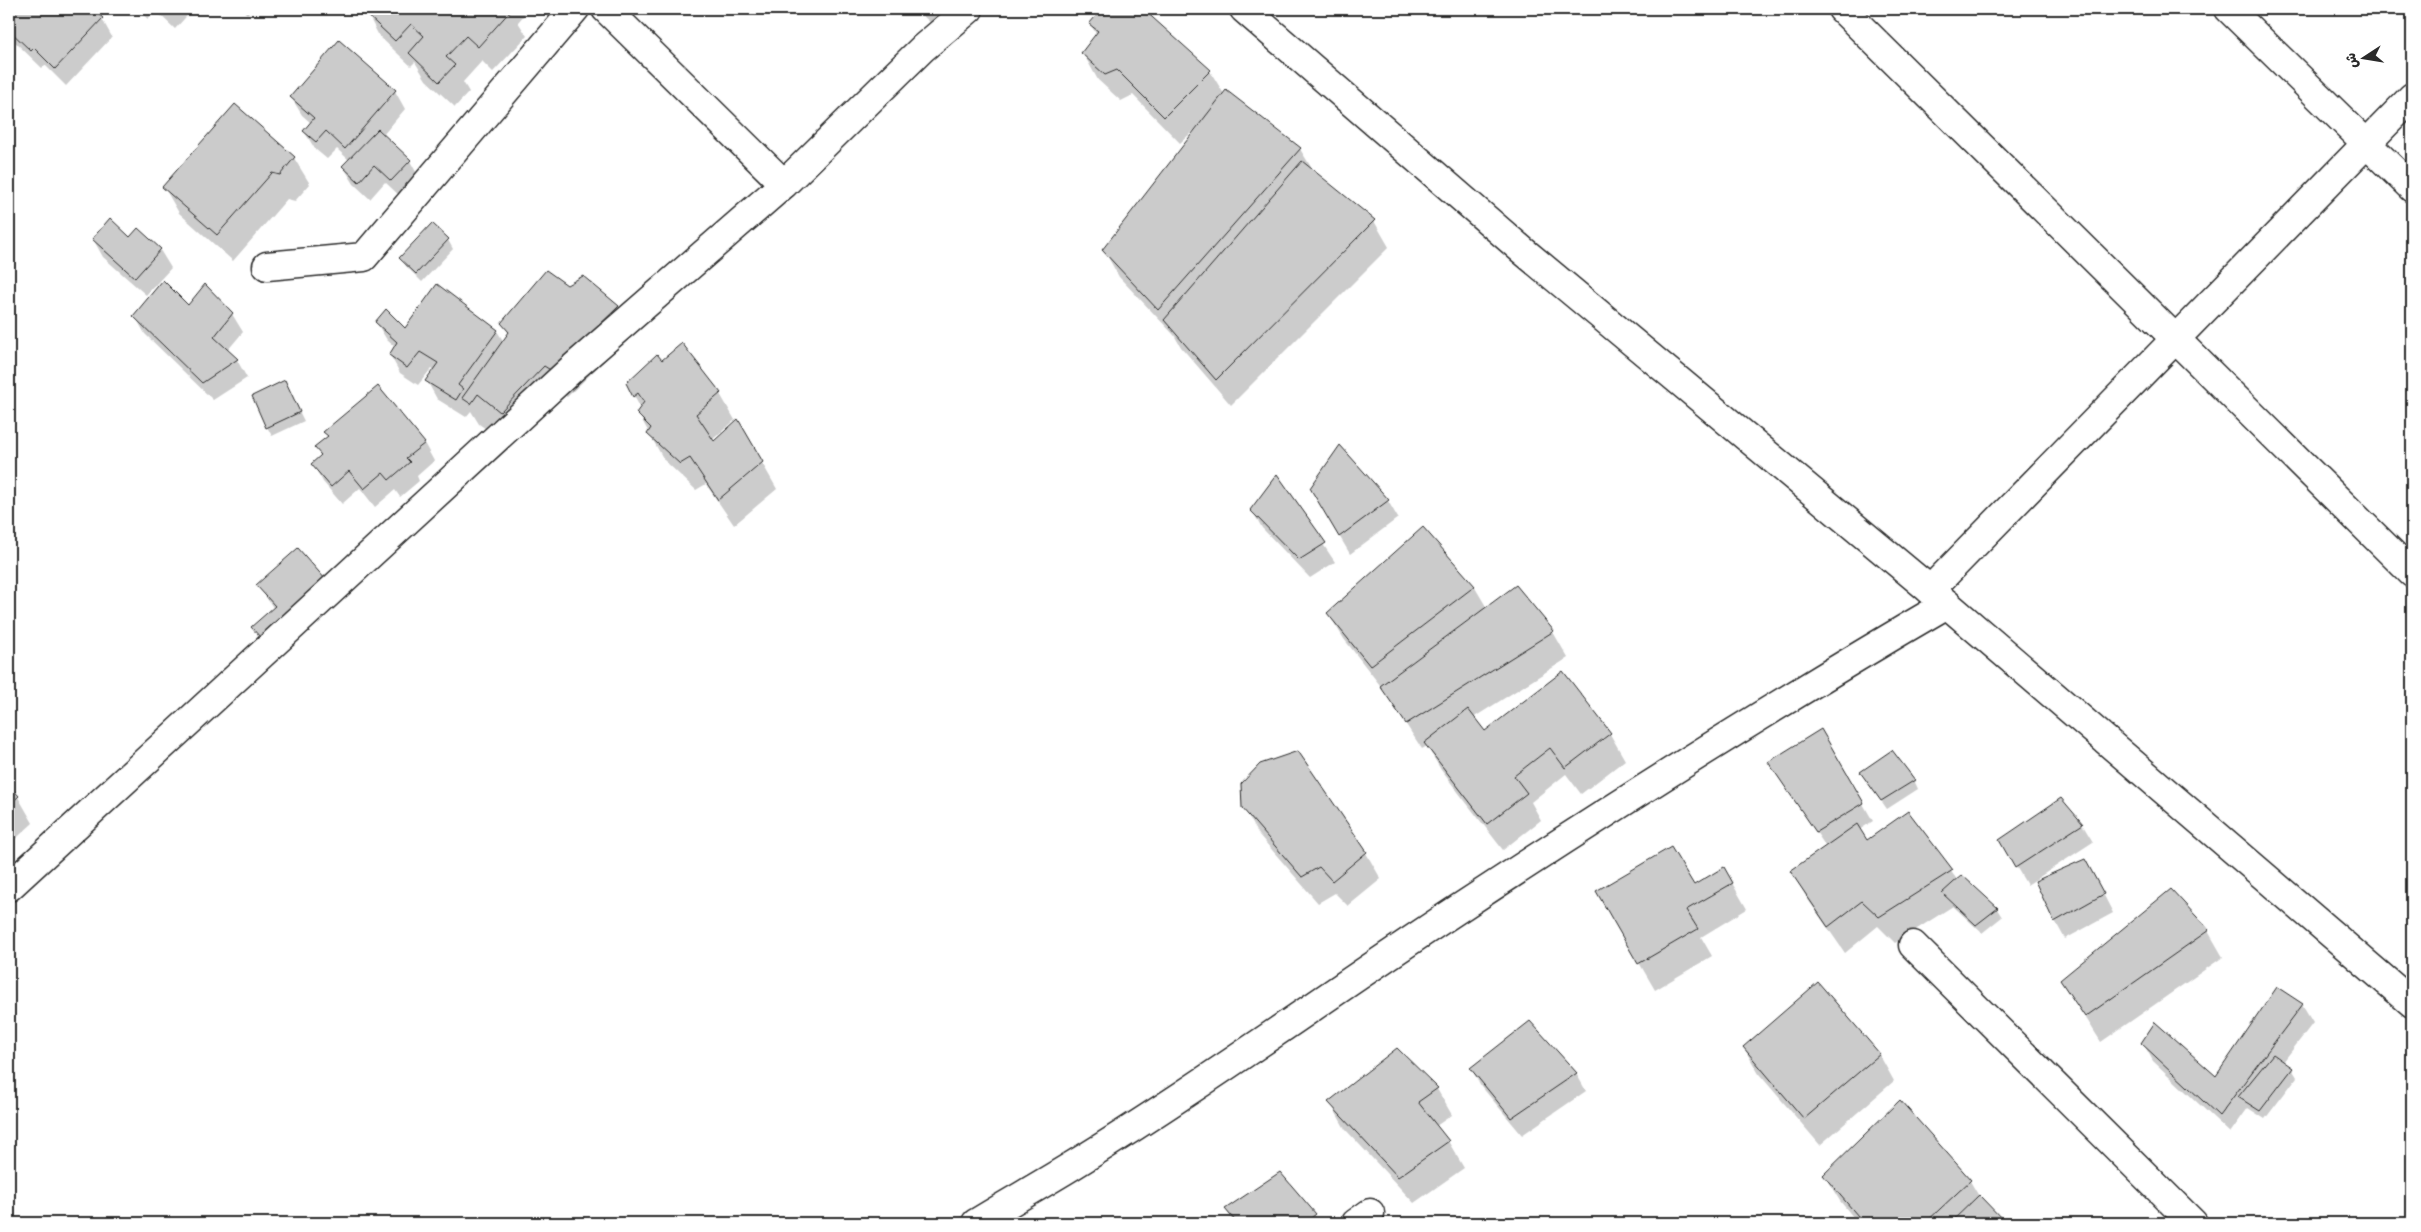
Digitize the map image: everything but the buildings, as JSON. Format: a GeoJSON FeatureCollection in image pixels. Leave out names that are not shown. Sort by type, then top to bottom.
{"type":"FeatureCollection","features":[{"type":"Feature","properties":{"kind":"street"},"geometry":{"type":"LineString","coordinates":[[267,266],[364,257],[575,9]]}},
{"type":"Feature","properties":{"kind":"street"},"geometry":{"type":"LineString","coordinates":[[606,9],[784,184]]}},
{"type":"Feature","properties":{"kind":"street"},"geometry":{"type":"LineString","coordinates":[[9,887],[575,366],[784,184],[923,48],[970,9]]}},
{"type":"Feature","properties":{"kind":"street"},"geometry":{"type":"LineString","coordinates":[[1244,9],[1522,250],[1939,597],[2412,1003]]}},
{"type":"Feature","properties":{"kind":"street"},"geometry":{"type":"LineString","coordinates":[[1842,9],[2412,573]]}},
{"type":"Feature","properties":{"kind":"street"},"geometry":{"type":"LineString","coordinates":[[2229,9],[2412,188]]}},
{"type":"Feature","properties":{"kind":"street"},"geometry":{"type":"LineString","coordinates":[[976,1223],[1094,1152],[1264,1042],[1460,908],[1697,756],[1858,657],[1939,597],[2175,340],[2412,97]]}},
{"type":"Feature","properties":{"kind":"street"},"geometry":{"type":"LineString","coordinates":[[1913,945],[2193,1223]]}}]}
